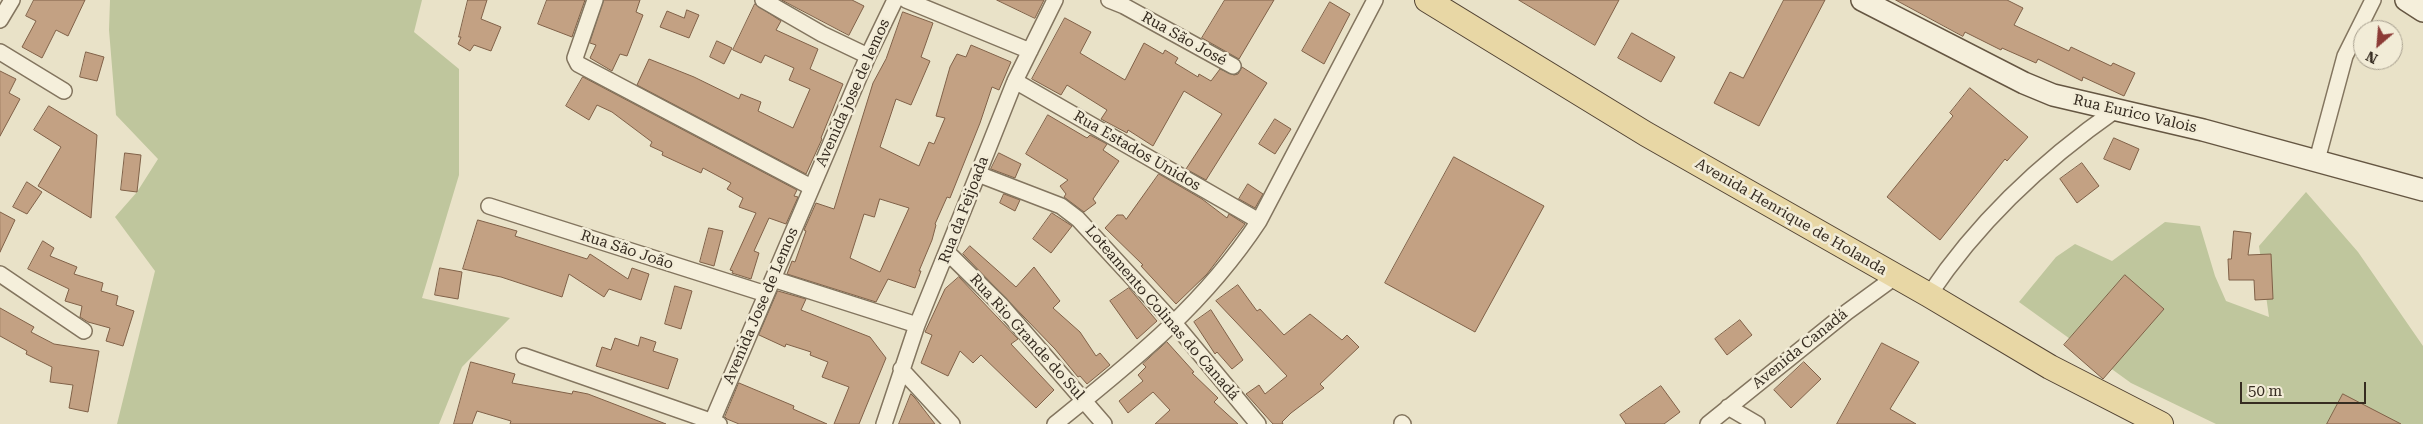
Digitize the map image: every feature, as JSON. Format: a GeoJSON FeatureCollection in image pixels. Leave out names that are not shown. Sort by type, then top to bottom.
{"type":"FeatureCollection","features":[{"type":"Feature","properties":{"kind":"main road","name":"Avenida Henrique de Holanda"},"geometry":{"type":"LineString","coordinates":[[1427,0],[1646,134],[1929,295],[2050,367],[2161,424]]}},
{"type":"Feature","properties":{"kind":"main road","name":"Rua Eurico Valois"},"geometry":{"type":"LineString","coordinates":[[1862,0],[2053,95],[2117,109],[2316,160],[2423,190]]}},
{"type":"Feature","properties":{"kind":"main road"},"geometry":{"type":"LineString","coordinates":[[2406,0],[2423,11]]}},
{"type":"Feature","properties":{"kind":"street"},"geometry":{"type":"LineString","coordinates":[[0,20],[12,0]]}},
{"type":"Feature","properties":{"kind":"street"},"geometry":{"type":"LineString","coordinates":[[594,0],[575,58],[580,66],[812,187]]}},
{"type":"Feature","properties":{"kind":"street"},"geometry":{"type":"LineString","coordinates":[[763,0],[822,34],[868,56]]}},
{"type":"Feature","properties":{"kind":"street","name":"Avenida jose de lemos"},"geometry":{"type":"LineString","coordinates":[[812,187],[868,56],[895,0]]}},
{"type":"Feature","properties":{"kind":"street"},"geometry":{"type":"LineString","coordinates":[[906,0],[1030,52]]}},
{"type":"Feature","properties":{"kind":"street","name":"Rua da Feijoada"},"geometry":{"type":"LineString","coordinates":[[884,424],[917,325],[948,253],[1016,81],[1055,0]]}},
{"type":"Feature","properties":{"kind":"street","name":"Rua São José"},"geometry":{"type":"LineString","coordinates":[[1109,0],[1124,6],[1233,66]]}},
{"type":"Feature","properties":{"kind":"street"},"geometry":{"type":"LineString","coordinates":[[1054,424],[1175,324],[1238,253],[1259,221],[1375,0]]}},
{"type":"Feature","properties":{"kind":"street"},"geometry":{"type":"LineString","coordinates":[[2316,160],[2345,56],[2373,0]]}},
{"type":"Feature","properties":{"kind":"street"},"geometry":{"type":"LineString","coordinates":[[0,52],[64,91]]}},
{"type":"Feature","properties":{"kind":"street","name":"Rua Estados Unidos"},"geometry":{"type":"LineString","coordinates":[[1016,81],[1259,221]]}},
{"type":"Feature","properties":{"kind":"street"},"geometry":{"type":"LineString","coordinates":[[1929,295],[1952,259],[2002,203],[2081,134],[2117,109]]}},
{"type":"Feature","properties":{"kind":"street","name":"Loteamento Colinas do Canadá"},"geometry":{"type":"LineString","coordinates":[[978,174],[1061,206],[1078,219],[1175,324],[1258,424]]}},
{"type":"Feature","properties":{"kind":"street","name":"Avenida Jose de Lemos"},"geometry":{"type":"LineString","coordinates":[[714,423],[812,187]]}},
{"type":"Feature","properties":{"kind":"street","name":"Rua São João"},"geometry":{"type":"LineString","coordinates":[[489,206],[766,294]]}},
{"type":"Feature","properties":{"kind":"street","name":"Rua Rio Grande do Sul"},"geometry":{"type":"LineString","coordinates":[[948,253],[1000,304],[1104,424]]}},
{"type":"Feature","properties":{"kind":"street"},"geometry":{"type":"LineString","coordinates":[[0,274],[84,331]]}},
{"type":"Feature","properties":{"kind":"street","name":"Avenida Canadá"},"geometry":{"type":"LineString","coordinates":[[1708,424],[1847,312],[1895,277]]}},
{"type":"Feature","properties":{"kind":"street"},"geometry":{"type":"LineString","coordinates":[[773,278],[917,325]]}},
{"type":"Feature","properties":{"kind":"street"},"geometry":{"type":"LineString","coordinates":[[524,356],[714,423]]}},
{"type":"Feature","properties":{"kind":"street"},"geometry":{"type":"LineString","coordinates":[[901,369],[952,424]]}},
{"type":"Feature","properties":{"kind":"street"},"geometry":{"type":"LineString","coordinates":[[1728,407],[1757,424]]}},
{"type":"Feature","properties":{"kind":"green space"},"geometry":{"type":"Polygon","coordinates":[[[110,0],[422,0],[414,32],[459,69],[459,175],[422,298],[510,318],[462,367],[439,424],[117,424],[155,271],[115,217],[137,192],[158,159],[116,115],[109,30],[110,0]]]}},
{"type":"Feature","properties":{"kind":"green space"},"geometry":{"type":"Polygon","coordinates":[[[2306,192],[2358,252],[2423,346],[2423,424],[2216,424],[2131,383],[2019,302],[2056,257],[2075,244],[2112,261],[2165,222],[2200,226],[2215,276],[2226,301],[2269,317],[2259,246],[2306,192]]]}},
{"type":"Feature","properties":{"kind":"building"},"geometry":{"type":"Polygon","coordinates":[[[34,0],[85,0],[68,36],[56,30],[42,58],[22,47],[36,21],[26,16],[34,0]]]}},
{"type":"Feature","properties":{"kind":"building"},"geometry":{"type":"Polygon","coordinates":[[[468,0],[487,0],[481,19],[501,27],[491,51],[474,45],[470,51],[458,44],[468,0]]]}},
{"type":"Feature","properties":{"kind":"building"},"geometry":{"type":"Polygon","coordinates":[[[547,0],[585,0],[572,37],[538,24],[547,0]]]}},
{"type":"Feature","properties":{"kind":"building"},"geometry":{"type":"Polygon","coordinates":[[[604,0],[640,0],[636,12],[643,15],[627,56],[620,54],[612,71],[590,58],[596,45],[590,43],[604,0]]]}},
{"type":"Feature","properties":{"kind":"building"},"geometry":{"type":"Polygon","coordinates":[[[782,0],[852,0],[864,6],[849,35],[782,0]]]}},
{"type":"Feature","properties":{"kind":"building"},"geometry":{"type":"Polygon","coordinates":[[[997,0],[1044,0],[1035,18],[997,0]]]}},
{"type":"Feature","properties":{"kind":"building"},"geometry":{"type":"Polygon","coordinates":[[[1225,0],[1274,0],[1239,59],[1202,38],[1225,0]]]}},
{"type":"Feature","properties":{"kind":"building"},"geometry":{"type":"Polygon","coordinates":[[[1519,0],[1619,0],[1595,45],[1519,0]]]}},
{"type":"Feature","properties":{"kind":"building"},"geometry":{"type":"Polygon","coordinates":[[[1784,0],[1825,0],[1759,126],[1714,103],[1730,72],[1743,78],[1784,0]]]}},
{"type":"Feature","properties":{"kind":"building"},"geometry":{"type":"Polygon","coordinates":[[[1896,0],[2007,0],[2023,8],[2014,25],[2069,51],[2071,47],[2111,66],[2113,63],[2135,73],[2124,96],[2083,77],[2082,81],[2038,59],[2036,63],[2002,48],[2001,50],[1965,32],[1963,36],[1896,0]]]}},
{"type":"Feature","properties":{"kind":"building"},"geometry":{"type":"Polygon","coordinates":[[[1330,2],[1350,14],[1324,64],[1302,51],[1330,2]]]}},
{"type":"Feature","properties":{"kind":"building"},"geometry":{"type":"Polygon","coordinates":[[[755,4],[781,21],[776,30],[818,49],[810,69],[843,84],[806,174],[637,85],[649,59],[694,77],[739,99],[741,94],[761,102],[758,111],[793,128],[810,89],[789,80],[794,68],[765,55],[761,63],[733,50],[755,4]]]}},
{"type":"Feature","properties":{"kind":"building"},"geometry":{"type":"Polygon","coordinates":[[[687,10],[699,15],[689,38],[660,27],[667,11],[684,18],[687,10]]]}},
{"type":"Feature","properties":{"kind":"building"},"geometry":{"type":"Polygon","coordinates":[[[903,12],[933,23],[921,57],[930,61],[911,105],[896,99],[880,147],[919,166],[929,142],[934,144],[945,118],[936,116],[950,67],[957,54],[966,57],[971,45],[1011,62],[999,90],[992,87],[980,123],[950,198],[947,197],[935,224],[932,240],[919,271],[921,271],[915,288],[888,279],[876,302],[787,274],[792,261],[795,262],[806,231],[804,230],[816,203],[834,209],[873,83],[886,59],[903,12]],[[880,199],[874,217],[864,214],[850,258],[880,272],[909,208],[880,199]]]}},
{"type":"Feature","properties":{"kind":"building"},"geometry":{"type":"Polygon","coordinates":[[[1065,18],[1091,32],[1080,53],[1125,80],[1144,43],[1163,54],[1165,50],[1178,58],[1175,63],[1198,77],[1199,74],[1211,81],[1220,69],[1234,75],[1238,74],[1242,67],[1267,83],[1206,180],[1186,169],[1222,114],[1184,91],[1153,146],[1128,130],[1127,133],[1101,119],[1107,110],[1067,85],[1061,95],[1032,79],[1065,18]]]}},
{"type":"Feature","properties":{"kind":"building"},"geometry":{"type":"Polygon","coordinates":[[[1632,33],[1675,57],[1661,82],[1618,58],[1632,33]]]}},
{"type":"Feature","properties":{"kind":"building"},"geometry":{"type":"Polygon","coordinates":[[[717,41],[732,48],[724,64],[710,57],[717,41]]]}},
{"type":"Feature","properties":{"kind":"building"},"geometry":{"type":"Polygon","coordinates":[[[86,52],[104,57],[97,81],[80,77],[86,52]]]}},
{"type":"Feature","properties":{"kind":"building"},"geometry":{"type":"Polygon","coordinates":[[[0,71],[16,79],[9,93],[20,99],[0,136],[0,71]]]}},
{"type":"Feature","properties":{"kind":"building"},"geometry":{"type":"Polygon","coordinates":[[[583,77],[797,190],[794,196],[798,197],[786,224],[769,218],[754,251],[759,253],[751,279],[732,273],[733,271],[730,270],[756,213],[739,207],[743,198],[727,189],[731,183],[703,168],[701,173],[662,155],[663,152],[650,146],[652,142],[612,112],[597,105],[589,120],[566,106],[583,77]]]}},
{"type":"Feature","properties":{"kind":"building"},"geometry":{"type":"Polygon","coordinates":[[[1970,88],[2028,137],[2007,161],[2005,159],[1940,240],[1887,197],[1953,116],[1950,113],[1970,88]]]}},
{"type":"Feature","properties":{"kind":"building"},"geometry":{"type":"Polygon","coordinates":[[[49,106],[97,135],[91,218],[38,186],[61,147],[34,130],[49,106]]]}},
{"type":"Feature","properties":{"kind":"building"},"geometry":{"type":"Polygon","coordinates":[[[1048,115],[1087,138],[1090,135],[1107,144],[1103,150],[1119,161],[1093,199],[1096,203],[1084,212],[1064,197],[1066,194],[1060,186],[1068,180],[1026,154],[1048,115]]]}},
{"type":"Feature","properties":{"kind":"building"},"geometry":{"type":"Polygon","coordinates":[[[1275,119],[1291,129],[1275,154],[1259,144],[1275,119]]]}},
{"type":"Feature","properties":{"kind":"building"},"geometry":{"type":"Polygon","coordinates":[[[2114,138],[2139,149],[2130,170],[2104,159],[2114,138]]]}},
{"type":"Feature","properties":{"kind":"building"},"geometry":{"type":"Polygon","coordinates":[[[125,153],[141,155],[137,192],[121,190],[125,153]]]}},
{"type":"Feature","properties":{"kind":"building"},"geometry":{"type":"Polygon","coordinates":[[[999,153],[1021,164],[1015,178],[991,169],[999,153]]]}},
{"type":"Feature","properties":{"kind":"building"},"geometry":{"type":"Polygon","coordinates":[[[1454,157],[1544,206],[1475,332],[1385,283],[1454,157]]]}},
{"type":"Feature","properties":{"kind":"building"},"geometry":{"type":"Polygon","coordinates":[[[2082,163],[2099,186],[2077,203],[2060,179],[2082,163]]]}},
{"type":"Feature","properties":{"kind":"building"},"geometry":{"type":"Polygon","coordinates":[[[1159,174],[1202,199],[1227,218],[1229,214],[1245,224],[1207,274],[1176,304],[1141,266],[1143,265],[1105,228],[1117,215],[1123,215],[1126,219],[1159,174]]]}},
{"type":"Feature","properties":{"kind":"building"},"geometry":{"type":"Polygon","coordinates":[[[27,182],[42,192],[27,214],[13,207],[27,182]]]}},
{"type":"Feature","properties":{"kind":"building"},"geometry":{"type":"Polygon","coordinates":[[[1248,184],[1263,194],[1255,208],[1239,199],[1248,184]]]}},
{"type":"Feature","properties":{"kind":"building"},"geometry":{"type":"Polygon","coordinates":[[[1004,194],[1020,200],[1015,211],[1000,203],[1004,194]]]}},
{"type":"Feature","properties":{"kind":"building"},"geometry":{"type":"Polygon","coordinates":[[[0,212],[15,220],[0,252],[0,212]]]}},
{"type":"Feature","properties":{"kind":"building"},"geometry":{"type":"Polygon","coordinates":[[[1052,213],[1072,226],[1051,253],[1033,239],[1052,213]]]}},
{"type":"Feature","properties":{"kind":"building"},"geometry":{"type":"Polygon","coordinates":[[[478,220],[517,231],[515,236],[587,259],[590,254],[628,279],[632,268],[649,274],[641,300],[609,289],[604,297],[569,274],[562,297],[501,277],[463,269],[478,220]]]}},
{"type":"Feature","properties":{"kind":"building"},"geometry":{"type":"Polygon","coordinates":[[[709,228],[723,231],[714,266],[700,262],[709,228]]]}},
{"type":"Feature","properties":{"kind":"building"},"geometry":{"type":"Polygon","coordinates":[[[2234,231],[2251,233],[2248,255],[2271,254],[2273,299],[2255,300],[2254,280],[2229,280],[2228,259],[2231,259],[2234,231]]]}},
{"type":"Feature","properties":{"kind":"building"},"geometry":{"type":"Polygon","coordinates":[[[43,241],[54,248],[50,256],[77,267],[74,274],[103,283],[101,291],[118,296],[116,305],[134,311],[123,346],[106,341],[110,328],[88,322],[80,317],[82,306],[65,301],[69,289],[28,269],[43,241]]]}},
{"type":"Feature","properties":{"kind":"building"},"geometry":{"type":"Polygon","coordinates":[[[970,246],[1016,287],[1034,267],[1060,301],[1053,308],[1080,332],[1096,356],[1100,353],[1110,365],[1087,384],[1080,376],[1078,377],[1055,349],[963,254],[970,246]]]}},
{"type":"Feature","properties":{"kind":"building"},"geometry":{"type":"Polygon","coordinates":[[[440,268],[462,272],[458,299],[435,295],[440,268]]]}},
{"type":"Feature","properties":{"kind":"building"},"geometry":{"type":"Polygon","coordinates":[[[2125,275],[2164,309],[2103,379],[2064,345],[2125,275]]]}},
{"type":"Feature","properties":{"kind":"building"},"geometry":{"type":"Polygon","coordinates":[[[959,277],[1018,339],[1011,344],[1054,390],[1036,408],[981,355],[973,363],[960,351],[948,376],[921,363],[932,335],[925,332],[945,289],[959,277]]]}},
{"type":"Feature","properties":{"kind":"building"},"geometry":{"type":"Polygon","coordinates":[[[1238,285],[1257,311],[1260,309],[1284,335],[1310,314],[1342,340],[1347,335],[1359,347],[1320,384],[1324,388],[1291,413],[1282,422],[1283,424],[1273,424],[1246,394],[1259,385],[1265,394],[1287,376],[1216,301],[1238,285]]]}},
{"type":"Feature","properties":{"kind":"building"},"geometry":{"type":"Polygon","coordinates":[[[675,286],[692,291],[681,329],[665,324],[675,286]]]}},
{"type":"Feature","properties":{"kind":"building"},"geometry":{"type":"Polygon","coordinates":[[[1129,288],[1157,321],[1137,339],[1110,301],[1129,288]]]}},
{"type":"Feature","properties":{"kind":"building"},"geometry":{"type":"Polygon","coordinates":[[[778,291],[806,299],[801,310],[870,337],[886,358],[859,424],[834,424],[849,387],[822,377],[828,362],[810,355],[811,352],[786,344],[785,347],[759,335],[778,291]]]}},
{"type":"Feature","properties":{"kind":"building"},"geometry":{"type":"Polygon","coordinates":[[[0,308],[34,327],[31,332],[54,344],[99,351],[88,412],[69,408],[73,385],[50,382],[52,367],[26,354],[27,351],[0,336],[0,308]]]}},
{"type":"Feature","properties":{"kind":"building"},"geometry":{"type":"Polygon","coordinates":[[[1211,310],[1243,360],[1232,369],[1217,352],[1215,354],[1194,322],[1211,310]]]}},
{"type":"Feature","properties":{"kind":"building"},"geometry":{"type":"Polygon","coordinates":[[[1740,320],[1752,335],[1727,355],[1715,339],[1740,320]]]}},
{"type":"Feature","properties":{"kind":"building"},"geometry":{"type":"Polygon","coordinates":[[[641,337],[656,342],[653,351],[678,359],[668,389],[596,366],[602,347],[611,350],[615,338],[638,346],[641,337]]]}},
{"type":"Feature","properties":{"kind":"building"},"geometry":{"type":"Polygon","coordinates":[[[1167,342],[1194,372],[1192,373],[1218,398],[1214,402],[1238,424],[1155,424],[1170,410],[1153,392],[1128,413],[1119,401],[1143,381],[1138,375],[1146,367],[1143,364],[1167,342]]]}},
{"type":"Feature","properties":{"kind":"building"},"geometry":{"type":"Polygon","coordinates":[[[1882,343],[1919,362],[1890,409],[1916,424],[1837,424],[1882,343]]]}},
{"type":"Feature","properties":{"kind":"building"},"geometry":{"type":"Polygon","coordinates":[[[471,362],[515,374],[512,383],[572,394],[573,391],[588,394],[666,424],[510,424],[511,421],[477,411],[472,424],[454,424],[471,362]]]}},
{"type":"Feature","properties":{"kind":"building"},"geometry":{"type":"Polygon","coordinates":[[[1804,362],[1821,379],[1791,408],[1774,390],[1804,362]]]}},
{"type":"Feature","properties":{"kind":"building"},"geometry":{"type":"Polygon","coordinates":[[[739,383],[794,406],[793,409],[827,424],[739,424],[727,419],[725,417],[739,383]]]}},
{"type":"Feature","properties":{"kind":"building"},"geometry":{"type":"Polygon","coordinates":[[[1661,386],[1680,412],[1664,424],[1626,424],[1620,415],[1661,386]]]}},
{"type":"Feature","properties":{"kind":"building"},"geometry":{"type":"Polygon","coordinates":[[[911,394],[915,398],[935,424],[899,424],[911,394]]]}},
{"type":"Feature","properties":{"kind":"building"},"geometry":{"type":"Polygon","coordinates":[[[2343,394],[2401,424],[2327,424],[2343,394]]]}}]}
